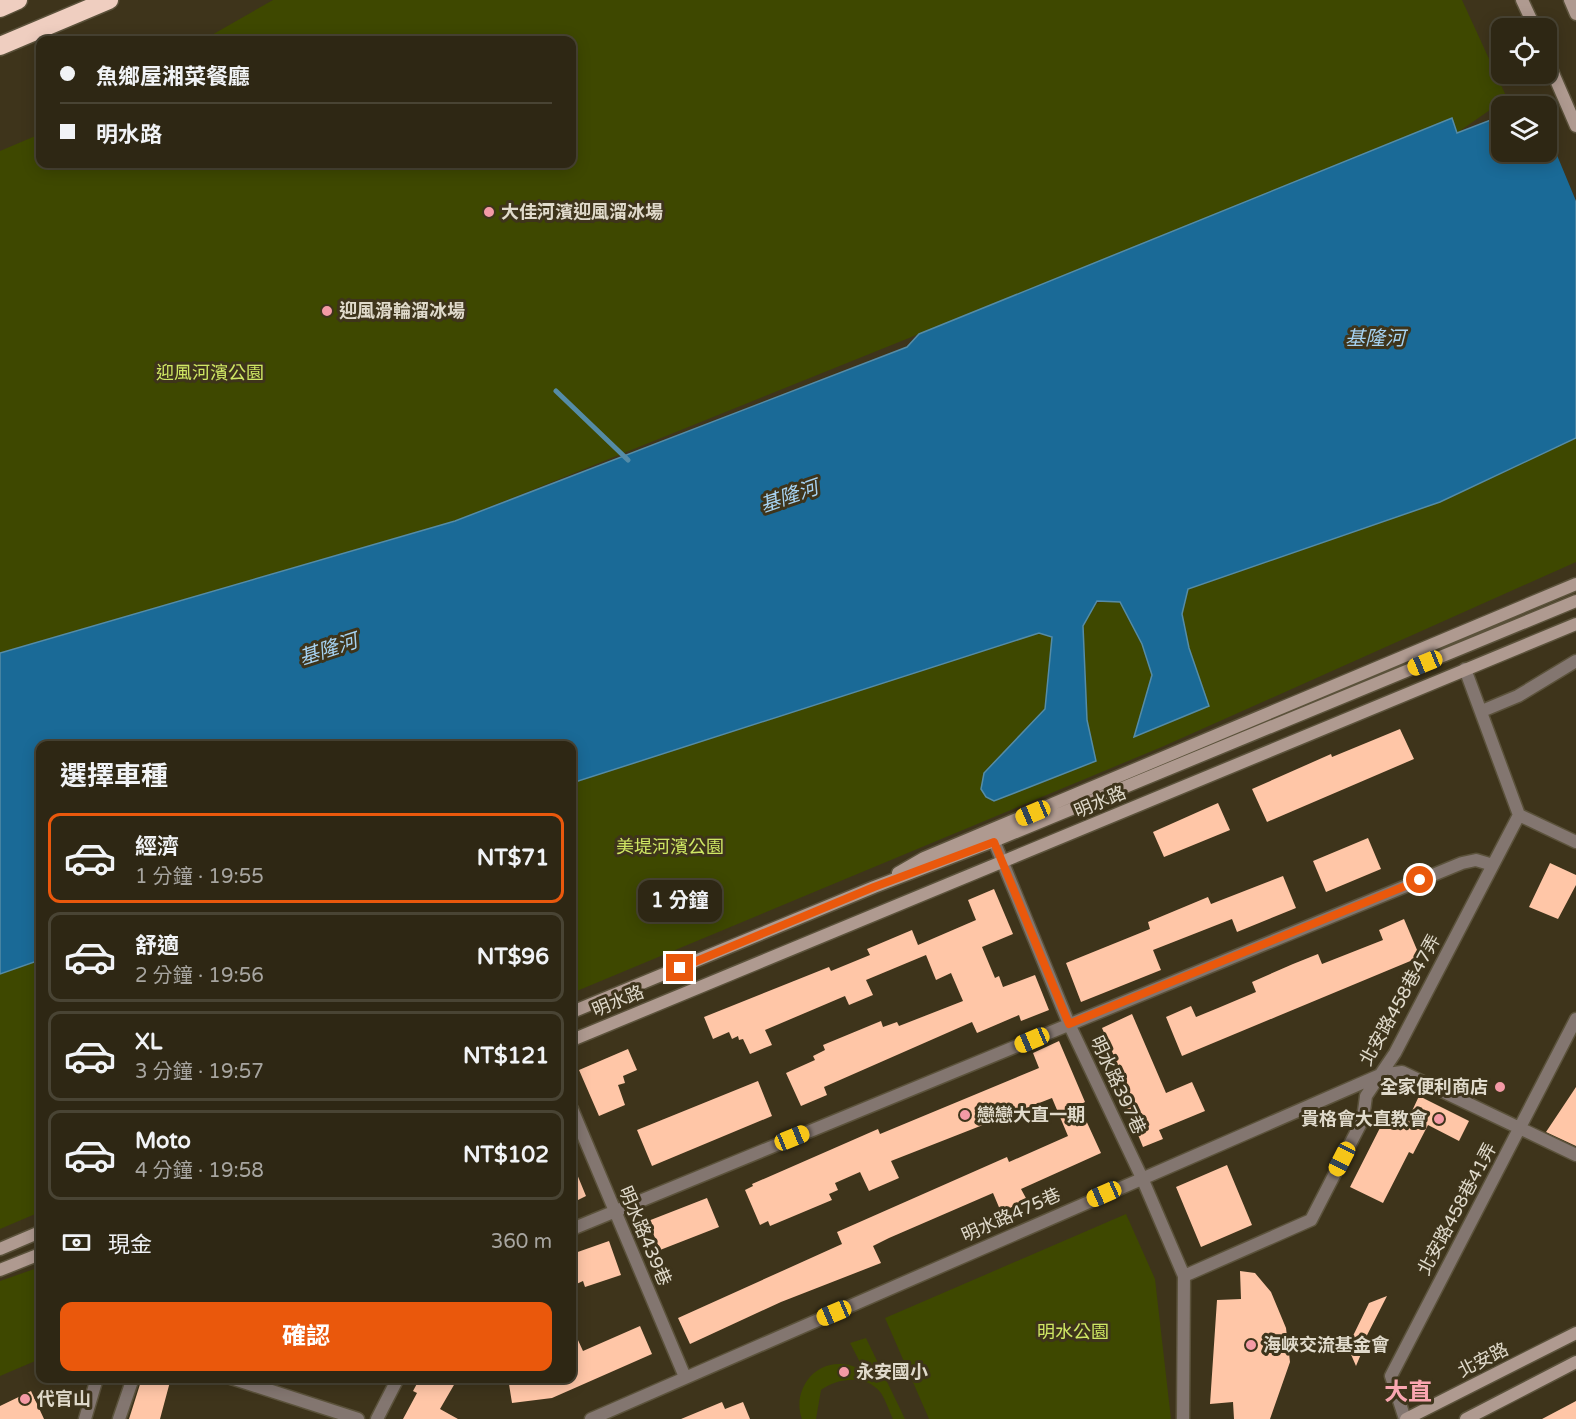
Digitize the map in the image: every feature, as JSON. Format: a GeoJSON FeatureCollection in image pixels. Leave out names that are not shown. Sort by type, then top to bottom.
{"type":"FeatureCollection","features":[{"type":"Feature","properties":{"kind":"highway"},"geometry":{"type":"LineString","coordinates":[[0,8],[18,0]]}},
{"type":"Feature","properties":{"kind":"highway"},"geometry":{"type":"LineString","coordinates":[[0,46],[109,0]]}},
{"type":"Feature","properties":{"kind":"main road"},"geometry":{"type":"LineString","coordinates":[[1522,0],[1530,18]]}},
{"type":"Feature","properties":{"kind":"main road"},"geometry":{"type":"LineString","coordinates":[[1570,0],[1576,14]]}},
{"type":"Feature","properties":{"kind":"main road"},"geometry":{"type":"LineString","coordinates":[[1557,82],[1576,126]]}},
{"type":"Feature","properties":{"kind":"main road"},"geometry":{"type":"LineString","coordinates":[[874,887],[924,858],[1576,584]]}},
{"type":"Feature","properties":{"kind":"main road","name":"明水路"},"geometry":{"type":"LineString","coordinates":[[576,1010],[874,887],[994,842],[1576,601]]}},
{"type":"Feature","properties":{"kind":"main road","name":"明水路"},"geometry":{"type":"LineString","coordinates":[[576,1038],[1576,624]]}},
{"type":"Feature","properties":{"kind":"main road"},"geometry":{"type":"LineString","coordinates":[[0,1249],[36,1235]]}},
{"type":"Feature","properties":{"kind":"main road"},"geometry":{"type":"LineString","coordinates":[[0,1270],[36,1256]]}},
{"type":"Feature","properties":{"kind":"main road"},"geometry":{"type":"LineString","coordinates":[[17,1263],[36,1261]]}},
{"type":"Feature","properties":{"kind":"main road","name":"北安路"},"geometry":{"type":"LineString","coordinates":[[1405,1419],[1576,1333]]}},
{"type":"Feature","properties":{"kind":"main road"},"geometry":{"type":"LineString","coordinates":[[1466,1419],[1576,1362]]}},
{"type":"Feature","properties":{"kind":"street"},"geometry":{"type":"LineString","coordinates":[[1482,711],[1518,696],[1576,661]]}},
{"type":"Feature","properties":{"kind":"street"},"geometry":{"type":"LineString","coordinates":[[1465,669],[1520,815],[1576,842]]}},
{"type":"Feature","properties":{"kind":"street","name":"北安路458巷47弄"},"geometry":{"type":"LineString","coordinates":[[1184,1276],[1311,1220],[1364,1119],[1366,1096],[1395,1053],[1520,815]]}},
{"type":"Feature","properties":{"kind":"street","name":"明水路397巷"},"geometry":{"type":"LineString","coordinates":[[994,842],[1069,1024],[1142,1178],[1184,1276]]}},
{"type":"Feature","properties":{"kind":"street"},"geometry":{"type":"LineString","coordinates":[[576,1227],[1462,863],[1476,860],[1493,865]]}},
{"type":"Feature","properties":{"kind":"street","name":"北安路458巷41弄"},"geometry":{"type":"LineString","coordinates":[[1405,1419],[1391,1376],[1576,1019]]}},
{"type":"Feature","properties":{"kind":"street","name":"明水路475巷"},"geometry":{"type":"LineString","coordinates":[[591,1419],[616,1406],[1380,1075],[1402,1072],[1576,1155]]}},
{"type":"Feature","properties":{"kind":"street","name":"明水路439巷"},"geometry":{"type":"LineString","coordinates":[[576,1118],[686,1377]]}},
{"type":"Feature","properties":{"kind":"street"},"geometry":{"type":"LineString","coordinates":[[1184,1276],[1184,1419]]}},
{"type":"Feature","properties":{"kind":"street"},"geometry":{"type":"LineString","coordinates":[[85,1419],[96,1383]]}},
{"type":"Feature","properties":{"kind":"street"},"geometry":{"type":"LineString","coordinates":[[119,1419],[131,1383]]}},
{"type":"Feature","properties":{"kind":"street"},"geometry":{"type":"LineString","coordinates":[[246,1383],[358,1419]]}},
{"type":"Feature","properties":{"kind":"street"},"geometry":{"type":"LineString","coordinates":[[377,1419],[395,1383]]}},
{"type":"Feature","properties":{"kind":"green space","name":"迎風河濱公園"},"geometry":{"type":"Polygon","coordinates":[[[273,0],[1462,0],[1491,63],[1491,84],[1501,84],[1506,96],[1491,96],[1491,109],[1457,133],[919,334],[455,521],[0,653],[0,151],[36,136],[36,168],[576,168],[576,36],[210,36],[273,0]]]}},
{"type":"Feature","properties":{"kind":"green space","name":"美堤河濱公園"},"geometry":{"type":"Polygon","coordinates":[[[1576,427],[1576,562],[1164,746],[576,991],[576,776],[1220,563],[1576,427]]]}},
{"type":"Feature","properties":{"kind":"green space"},"geometry":{"type":"Polygon","coordinates":[[[36,954],[36,1214],[0,1229],[0,966],[36,954]]]}},
{"type":"Feature","properties":{"kind":"green space","name":"明水公園"},"geometry":{"type":"Polygon","coordinates":[[[1126,1214],[1155,1279],[1171,1419],[929,1419],[885,1318],[1126,1214]]]}},
{"type":"Feature","properties":{"kind":"green space"},"geometry":{"type":"Polygon","coordinates":[[[36,1268],[36,1361],[0,1376],[0,1281],[36,1268]]]}},
{"type":"Feature","properties":{"kind":"green space"},"geometry":{"type":"Polygon","coordinates":[[[866,1338],[905,1419],[893,1419],[883,1396],[875,1387],[852,1380],[835,1383],[821,1390],[816,1419],[802,1419],[800,1399],[807,1381],[821,1368],[831,1365],[844,1364],[864,1370],[850,1343],[866,1338]]]}},
{"type":"Feature","properties":{"kind":"water","name":"基隆河"},"geometry":{"type":"Polygon","coordinates":[[[1576,88],[1576,438],[1440,502],[1188,589],[1182,614],[1189,648],[1209,706],[1134,737],[1152,675],[1142,644],[1120,602],[1097,601],[1083,626],[1087,720],[1096,761],[994,801],[986,797],[981,789],[984,773],[1045,709],[1052,637],[1039,633],[576,782],[576,741],[36,741],[36,961],[0,974],[0,653],[455,521],[907,347],[919,334],[1452,118],[1457,133],[1491,120],[1491,162],[1557,162],[1557,96],[1554,96],[1576,88]]]}},
{"type":"Feature","properties":{"kind":"pier"},"geometry":{"type":"Polygon","coordinates":[[[1576,85],[1576,201],[1557,155],[1557,96],[1547,96],[1576,85]]]}},
{"type":"Feature","properties":{"kind":"building"},"geometry":{"type":"Polygon","coordinates":[[[1400,729],[1414,759],[1267,822],[1252,789],[1331,754],[1332,757],[1400,729]]]}},
{"type":"Feature","properties":{"kind":"building"},"geometry":{"type":"Polygon","coordinates":[[[1218,803],[1230,830],[1164,857],[1153,832],[1218,803]]]}},
{"type":"Feature","properties":{"kind":"building"},"geometry":{"type":"Polygon","coordinates":[[[1368,838],[1381,869],[1326,892],[1313,861],[1368,838]]]}},
{"type":"Feature","properties":{"kind":"building"},"geometry":{"type":"Polygon","coordinates":[[[1550,863],[1576,875],[1576,885],[1558,919],[1529,907],[1550,863]]]}},
{"type":"Feature","properties":{"kind":"building"},"geometry":{"type":"Polygon","coordinates":[[[1283,876],[1296,908],[1237,932],[1232,919],[1153,950],[1161,970],[1081,1002],[1066,963],[1150,929],[1148,922],[1208,897],[1211,904],[1283,876]]]}},
{"type":"Feature","properties":{"kind":"building"},"geometry":{"type":"Polygon","coordinates":[[[994,889],[1013,934],[982,947],[995,978],[999,976],[1003,987],[1035,975],[1049,1010],[1021,1021],[1019,1015],[977,1033],[972,1022],[824,1087],[827,1095],[801,1106],[786,1073],[815,1060],[813,1056],[825,1050],[823,1045],[881,1021],[883,1027],[897,1022],[899,1026],[963,1001],[951,973],[936,980],[926,955],[866,980],[873,995],[849,1005],[845,996],[765,1030],[772,1045],[750,1054],[743,1039],[739,1040],[738,1036],[732,1039],[729,1032],[713,1039],[704,1017],[829,967],[831,971],[870,955],[867,949],[912,930],[918,945],[976,920],[968,900],[994,889]]]}},
{"type":"Feature","properties":{"kind":"building"},"geometry":{"type":"Polygon","coordinates":[[[1404,919],[1420,957],[1182,1056],[1166,1017],[1191,1006],[1196,1017],[1218,1008],[1256,992],[1252,982],[1293,964],[1318,954],[1322,964],[1383,940],[1379,930],[1404,919]]]}},
{"type":"Feature","properties":{"kind":"building"},"geometry":{"type":"Polygon","coordinates":[[[1132,1014],[1166,1093],[1192,1082],[1205,1111],[1159,1130],[1163,1139],[1143,1147],[1127,1108],[1135,1105],[1102,1028],[1132,1014]]]}},
{"type":"Feature","properties":{"kind":"building"},"geometry":{"type":"Polygon","coordinates":[[[1059,1041],[1085,1102],[1079,1105],[1101,1153],[1021,1189],[1027,1200],[1001,1212],[993,1193],[889,1238],[873,1246],[881,1263],[781,1302],[690,1344],[678,1318],[842,1244],[837,1232],[1007,1157],[1009,1162],[1068,1136],[1052,1098],[891,1161],[899,1178],[869,1191],[860,1172],[835,1183],[838,1190],[829,1194],[832,1200],[770,1226],[768,1221],[760,1225],[745,1190],[753,1186],[752,1184],[878,1129],[880,1134],[1039,1068],[1033,1053],[1059,1041]]]}},
{"type":"Feature","properties":{"kind":"building"},"geometry":{"type":"Polygon","coordinates":[[[628,1049],[637,1070],[623,1076],[625,1083],[618,1085],[625,1105],[599,1116],[579,1070],[628,1049]]]}},
{"type":"Feature","properties":{"kind":"building"},"geometry":{"type":"Polygon","coordinates":[[[758,1081],[772,1116],[652,1166],[637,1130],[758,1081]]]}},
{"type":"Feature","properties":{"kind":"building"},"geometry":{"type":"Polygon","coordinates":[[[1576,1087],[1576,1146],[1546,1132],[1576,1087]]]}},
{"type":"Feature","properties":{"kind":"building"},"geometry":{"type":"Polygon","coordinates":[[[1419,1096],[1469,1121],[1459,1141],[1428,1125],[1413,1154],[1409,1152],[1383,1203],[1350,1187],[1387,1114],[1406,1124],[1419,1096]]]}},
{"type":"Feature","properties":{"kind":"building"},"geometry":{"type":"Polygon","coordinates":[[[1227,1165],[1252,1225],[1201,1247],[1176,1187],[1227,1165]]]}},
{"type":"Feature","properties":{"kind":"building"},"geometry":{"type":"Polygon","coordinates":[[[576,1172],[586,1196],[576,1201],[576,1172]]]}},
{"type":"Feature","properties":{"kind":"building"},"geometry":{"type":"Polygon","coordinates":[[[707,1198],[719,1227],[660,1250],[648,1221],[707,1198]]]}},
{"type":"Feature","properties":{"kind":"building"},"geometry":{"type":"Polygon","coordinates":[[[609,1241],[621,1275],[585,1287],[583,1281],[576,1284],[576,1253],[609,1241]]]}},
{"type":"Feature","properties":{"kind":"building","name":"海峽交流基金會"},"geometry":{"type":"Polygon","coordinates":[[[1240,1271],[1255,1273],[1271,1292],[1286,1328],[1290,1362],[1270,1419],[1234,1419],[1233,1402],[1210,1404],[1217,1300],[1241,1299],[1240,1271]]]}},
{"type":"Feature","properties":{"kind":"building"},"geometry":{"type":"Polygon","coordinates":[[[1387,1296],[1362,1345],[1364,1347],[1356,1366],[1343,1336],[1351,1340],[1369,1303],[1387,1296]]]}},
{"type":"Feature","properties":{"kind":"building"},"geometry":{"type":"Polygon","coordinates":[[[640,1326],[652,1354],[552,1398],[512,1403],[509,1383],[576,1383],[576,1336],[583,1351],[640,1326]]]}},
{"type":"Feature","properties":{"kind":"building"},"geometry":{"type":"Polygon","coordinates":[[[140,1383],[170,1383],[160,1419],[129,1419],[140,1383]]]}},
{"type":"Feature","properties":{"kind":"building"},"geometry":{"type":"Polygon","coordinates":[[[417,1383],[455,1383],[440,1409],[458,1419],[403,1419],[417,1393],[413,1391],[417,1383]]]}},
{"type":"Feature","properties":{"kind":"building","name":"代官山"},"geometry":{"type":"Polygon","coordinates":[[[31,1391],[44,1419],[0,1419],[0,1406],[31,1391]]]}},
{"type":"Feature","properties":{"kind":"building"},"geometry":{"type":"Polygon","coordinates":[[[1576,1401],[1576,1419],[1542,1419],[1576,1401]]]}},
{"type":"Feature","properties":{"kind":"building"},"geometry":{"type":"Polygon","coordinates":[[[722,1402],[725,1409],[743,1402],[750,1419],[681,1419],[722,1402]]]}},
{"type":"Feature","properties":{"kind":"waterway"},"geometry":{"type":"LineString","coordinates":[[556,391],[628,460]]}},
{"type":"Feature","properties":{"kind":"place","name":"大佳河濱迎風溜冰場"},"geometry":{"type":"Point","coordinates":[489,212]}},
{"type":"Feature","properties":{"kind":"place","name":"迎風滑輪溜冰場"},"geometry":{"type":"Point","coordinates":[327,311]}},
{"type":"Feature","properties":{"kind":"place","name":"全家便利商店"},"geometry":{"type":"Point","coordinates":[1500,1087]}},
{"type":"Feature","properties":{"kind":"place","name":"戀戀大直一期"},"geometry":{"type":"Point","coordinates":[965,1115]}},
{"type":"Feature","properties":{"kind":"place","name":"貴格會大直教會"},"geometry":{"type":"Point","coordinates":[1439,1119]}},
{"type":"Feature","properties":{"kind":"place","name":"海峽交流基金會"},"geometry":{"type":"Point","coordinates":[1251,1345]}},
{"type":"Feature","properties":{"kind":"place","name":"永安國小"},"geometry":{"type":"Point","coordinates":[844,1372]}},
{"type":"Feature","properties":{"kind":"place","name":"代官山"},"geometry":{"type":"Point","coordinates":[25,1399]}},
{"type":"Feature","properties":{"kind":"district","name":"大直"},"geometry":{"type":"Point","coordinates":[1408,1392]}},
{"type":"Feature","properties":{"kind":"route"},"geometry":{"type":"LineString","coordinates":[[680,968],[874,887],[922,871],[994,842],[1069,1024],[1420,880]]}}]}
